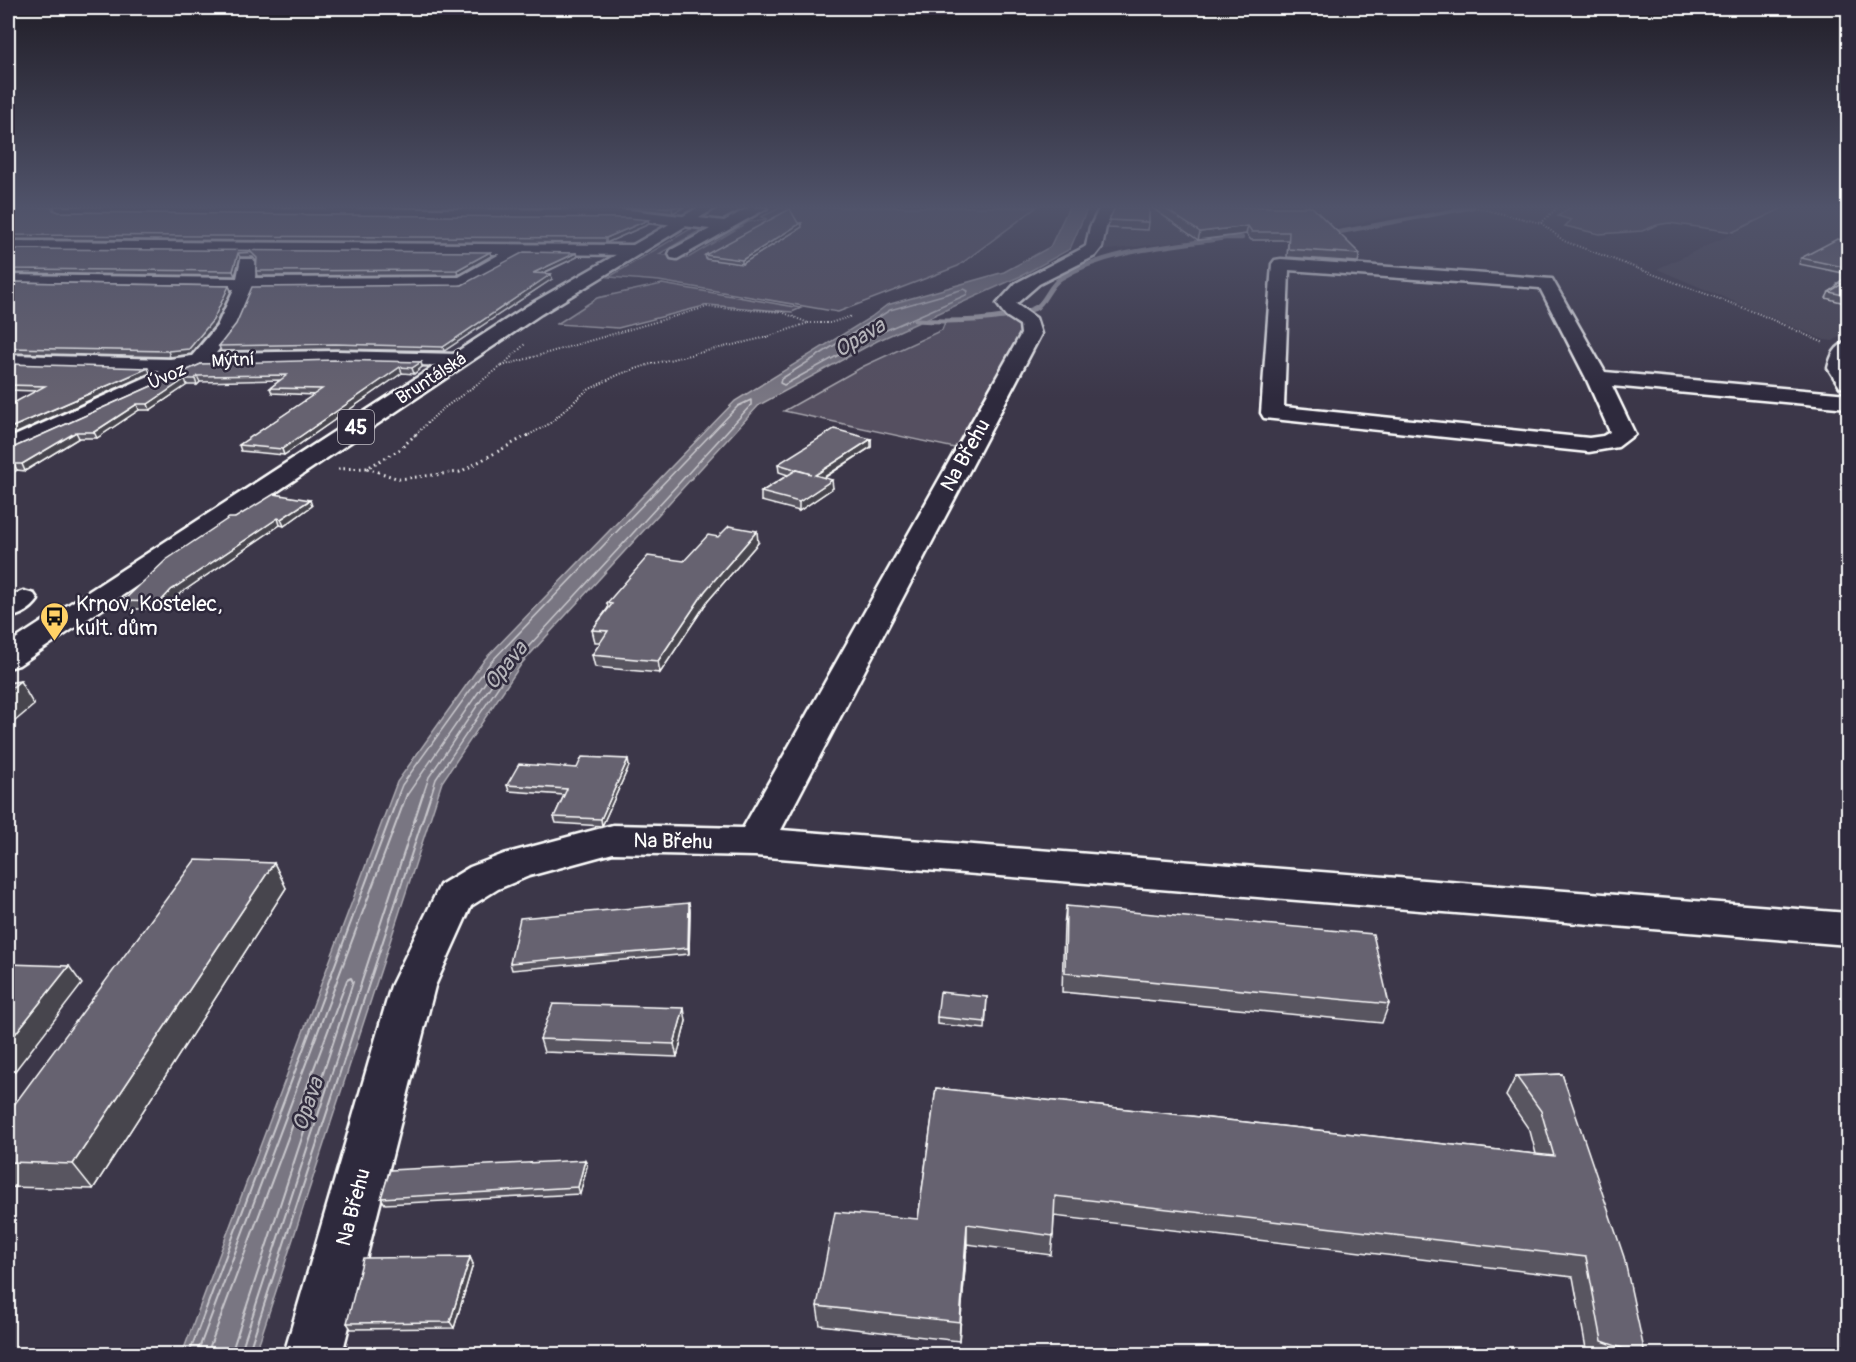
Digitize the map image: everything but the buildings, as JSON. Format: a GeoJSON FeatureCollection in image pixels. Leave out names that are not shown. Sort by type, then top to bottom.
{"type":"FeatureCollection","features":[{"type":"Feature","properties":{"kind":"street","name":"Úvoz"},"geometry":{"type":"LineString","coordinates":[[8,448],[198,362],[226,328],[246,282],[246,271]]}},
{"type":"Feature","properties":{"kind":"street"},"geometry":{"type":"LineString","coordinates":[[8,280],[213,284],[463,282],[483,271]]}},
{"type":"Feature","properties":{"kind":"street","name":"Bruntálská"},"geometry":{"type":"LineString","coordinates":[[8,658],[458,360],[601,271]]}},
{"type":"Feature","properties":{"kind":"street","name":"Na Břehu"},"geometry":{"type":"LineString","coordinates":[[313,1354],[413,986],[455,896],[484,878],[518,864],[613,839],[755,842],[1031,334],[1029,322],[1015,309],[1028,285],[1055,271]]}},
{"type":"Feature","properties":{"kind":"street"},"geometry":{"type":"LineString","coordinates":[[1281,271],[1272,413],[1589,445],[1610,442],[1623,434],[1597,378],[1546,284],[1368,271]]}},
{"type":"Feature","properties":{"kind":"street","name":"Mýtní"},"geometry":{"type":"LineString","coordinates":[[8,361],[170,365],[221,359],[336,357],[458,360]]}},
{"type":"Feature","properties":{"kind":"street"},"geometry":{"type":"LineString","coordinates":[[1597,378],[1848,401]]}},
{"type":"Feature","properties":{"kind":"street"},"geometry":{"type":"LineString","coordinates":[[755,842],[1848,929]]}},
{"type":"Feature","properties":{"kind":"path"},"geometry":{"type":"LineString","coordinates":[[1643,271],[1757,313],[1844,361]]}},
{"type":"Feature","properties":{"kind":"path"},"geometry":{"type":"LineString","coordinates":[[502,366],[707,307],[782,312],[808,322],[831,323],[852,316]]}},
{"type":"Feature","properties":{"kind":"path"},"geometry":{"type":"LineString","coordinates":[[532,336],[518,353],[440,411],[399,450],[368,468],[399,479],[460,472],[549,423],[586,391],[620,374],[651,364],[767,337],[808,322]]}},
{"type":"Feature","properties":{"kind":"shaded area"},"geometry":{"type":"Polygon","coordinates":[[[620,271],[946,271],[838,312],[659,281],[609,277],[620,271]]]}},
{"type":"Feature","properties":{"kind":"shaded area"},"geometry":{"type":"Polygon","coordinates":[[[1661,271],[1848,271],[1848,312],[1841,317],[1848,320],[1848,331],[1833,341],[1824,340],[1661,271]]]}},
{"type":"Feature","properties":{"kind":"shaded area"},"geometry":{"type":"Polygon","coordinates":[[[662,284],[801,308],[792,312],[708,305],[618,328],[557,324],[597,298],[662,284]]]}},
{"type":"Feature","properties":{"kind":"shaded area"},"geometry":{"type":"Polygon","coordinates":[[[1019,318],[1027,333],[959,449],[784,411],[864,366],[942,330],[945,322],[1019,318]]]}},
{"type":"Feature","properties":{"kind":"water","name":"Opava"},"geometry":{"type":"Polygon","coordinates":[[[1031,271],[877,341],[759,405],[522,663],[442,782],[260,1340],[253,1354],[182,1354],[397,782],[485,659],[735,401],[887,305],[1004,272],[1031,271]]]}},
{"type":"Feature","properties":{"kind":"waterway"},"geometry":{"type":"LineString","coordinates":[[1036,307],[1057,281],[1075,271]]}},
{"type":"Feature","properties":{"kind":"waterway"},"geometry":{"type":"LineString","coordinates":[[915,320],[961,321],[995,318],[1011,316],[1036,307]]}},
{"type":"Feature","properties":{"kind":"place","name":"Krnov, Kostelec, kult. dům"},"geometry":{"type":"Point","coordinates":[55,642]}}]}
